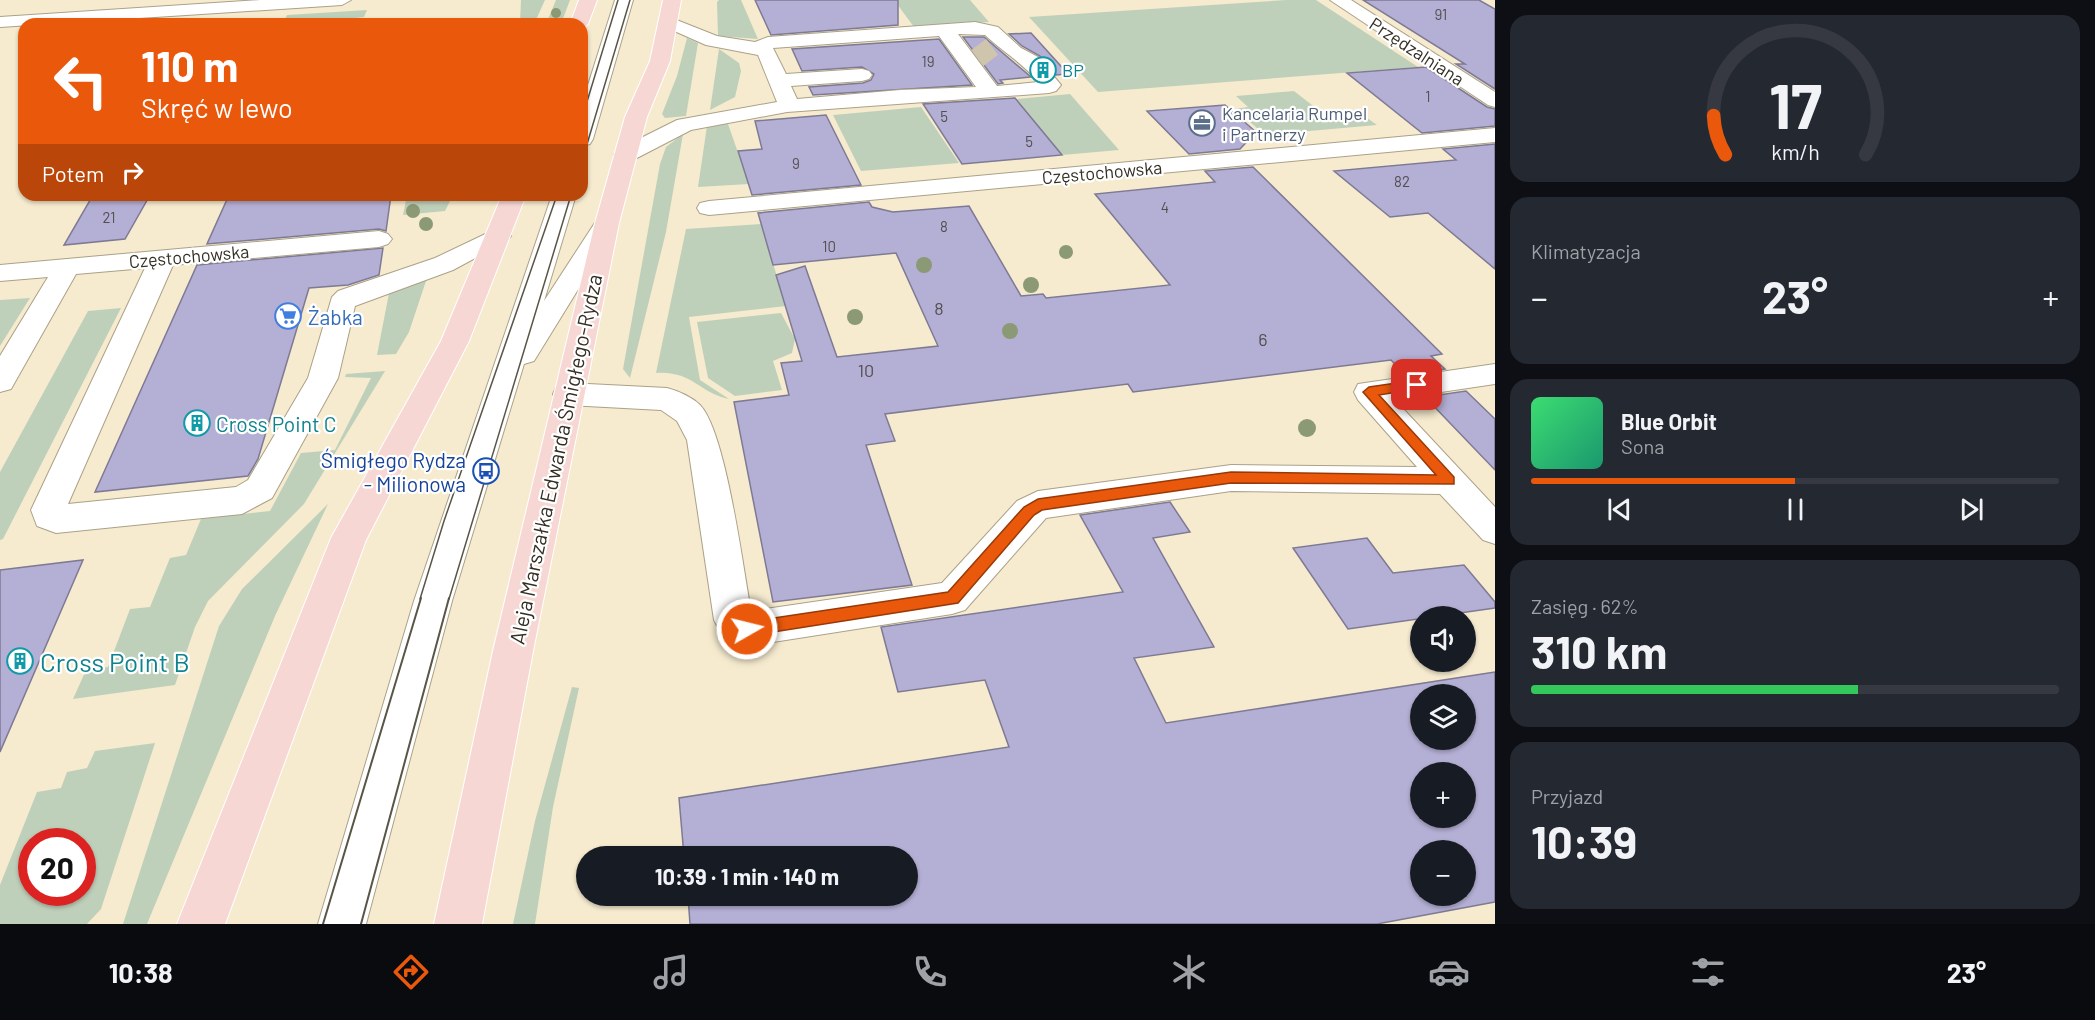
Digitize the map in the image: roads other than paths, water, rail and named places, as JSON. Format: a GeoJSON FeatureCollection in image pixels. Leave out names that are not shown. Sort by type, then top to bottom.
{"type":"FeatureCollection","features":[{"type":"Feature","properties":{"kind":"main road"},"geometry":{"type":"LineString","coordinates":[[581,18],[588,0]]}},
{"type":"Feature","properties":{"kind":"main road","name":"Aleja Marszałka Edwarda Śmigłego-Rydza"},"geometry":{"type":"LineString","coordinates":[[458,924],[513,651],[607,223],[636,117],[660,61],[672,0]]}},
{"type":"Feature","properties":{"kind":"main road"},"geometry":{"type":"LineString","coordinates":[[201,924],[327,590],[350,538],[455,341],[512,201]]}},
{"type":"Feature","properties":{"kind":"street"},"geometry":{"type":"LineString","coordinates":[[62,18],[342,0]]}},
{"type":"Feature","properties":{"kind":"street"},"geometry":{"type":"LineString","coordinates":[[588,119],[624,0]]}},
{"type":"Feature","properties":{"kind":"street","name":"Przędzalniana"},"geometry":{"type":"LineString","coordinates":[[1339,0],[1495,101]]}},
{"type":"Feature","properties":{"kind":"street"},"geometry":{"type":"LineString","coordinates":[[0,22],[18,21]]}},
{"type":"Feature","properties":{"kind":"street"},"geometry":{"type":"LineString","coordinates":[[669,22],[713,41],[775,76]]}},
{"type":"Feature","properties":{"kind":"street"},"geometry":{"type":"LineString","coordinates":[[624,155],[775,76],[858,69],[940,30],[964,28],[991,31],[1014,52],[1031,61],[1051,85],[984,93],[858,69],[768,43],[775,76]]}},
{"type":"Feature","properties":{"kind":"street"},"geometry":{"type":"LineString","coordinates":[[964,28],[978,45]]}},
{"type":"Feature","properties":{"kind":"street"},"geometry":{"type":"LineString","coordinates":[[940,30],[947,32],[987,86],[984,93]]}},
{"type":"Feature","properties":{"kind":"street"},"geometry":{"type":"LineString","coordinates":[[994,66],[1015,90]]}},
{"type":"Feature","properties":{"kind":"street","name":"Częstochowska"},"geometry":{"type":"LineString","coordinates":[[709,208],[1495,135]]}},
{"type":"Feature","properties":{"kind":"street"},"geometry":{"type":"LineString","coordinates":[[342,924],[433,601],[562,201]]}},
{"type":"Feature","properties":{"kind":"street"},"geometry":{"type":"LineString","coordinates":[[496,402],[607,223]]}},
{"type":"Feature","properties":{"kind":"street"},"geometry":{"type":"LineString","coordinates":[[164,258],[48,510],[49,516],[56,519],[242,500],[252,496],[260,489],[322,378],[342,303],[354,293],[444,264],[498,236]]}},
{"type":"Feature","properties":{"kind":"street","name":"Częstochowska"},"geometry":{"type":"LineString","coordinates":[[0,273],[379,239]]}},
{"type":"Feature","properties":{"kind":"street"},"geometry":{"type":"LineString","coordinates":[[0,381],[67,267]]}},
{"type":"Feature","properties":{"kind":"street"},"geometry":{"type":"LineString","coordinates":[[379,274],[418,271]]}},
{"type":"Feature","properties":{"kind":"street"},"geometry":{"type":"LineString","coordinates":[[1495,374],[1369,392],[1495,530]]}},
{"type":"Feature","properties":{"kind":"street"},"geometry":{"type":"LineString","coordinates":[[568,394],[667,399],[689,413],[703,440],[733,620],[738,627],[747,629],[952,598],[1029,511],[1038,505],[1231,478],[1449,481]]}},
{"type":"Feature","properties":{"kind":"tunnel"},"geometry":{"type":"LineString","coordinates":[[978,45],[994,66]]}},
{"type":"Feature","properties":{"kind":"tram line"},"geometry":{"type":"LineString","coordinates":[[588,98],[618,0]]}},
{"type":"Feature","properties":{"kind":"tram line"},"geometry":{"type":"LineString","coordinates":[[588,141],[630,0]]}},
{"type":"Feature","properties":{"kind":"tram line"},"geometry":{"type":"LineString","coordinates":[[420,599],[444,521],[555,201]]}},
{"type":"Feature","properties":{"kind":"tram line"},"geometry":{"type":"LineString","coordinates":[[449,599],[569,201]]}},
{"type":"Feature","properties":{"kind":"tram line"},"geometry":{"type":"LineString","coordinates":[[323,924],[421,598]]}},
{"type":"Feature","properties":{"kind":"tram line"},"geometry":{"type":"LineString","coordinates":[[361,924],[449,598]]}},
{"type":"Feature","properties":{"kind":"place","name":"BP"},"geometry":{"type":"Point","coordinates":[1043,70]}},
{"type":"Feature","properties":{"kind":"place","name":"Kancelaria Rumpel i Partnerzy"},"geometry":{"type":"Point","coordinates":[1202,123]}},
{"type":"Feature","properties":{"kind":"place","name":"Żabka"},"geometry":{"type":"Point","coordinates":[288,316]}},
{"type":"Feature","properties":{"kind":"place","name":"Cross Point C"},"geometry":{"type":"Point","coordinates":[197,423]}},
{"type":"Feature","properties":{"kind":"place","name":"Śmigłego Rydza - Milionowa"},"geometry":{"type":"Point","coordinates":[486,471]}},
{"type":"Feature","properties":{"kind":"place","name":"Cross Point B"},"geometry":{"type":"Point","coordinates":[20,661]}}]}
